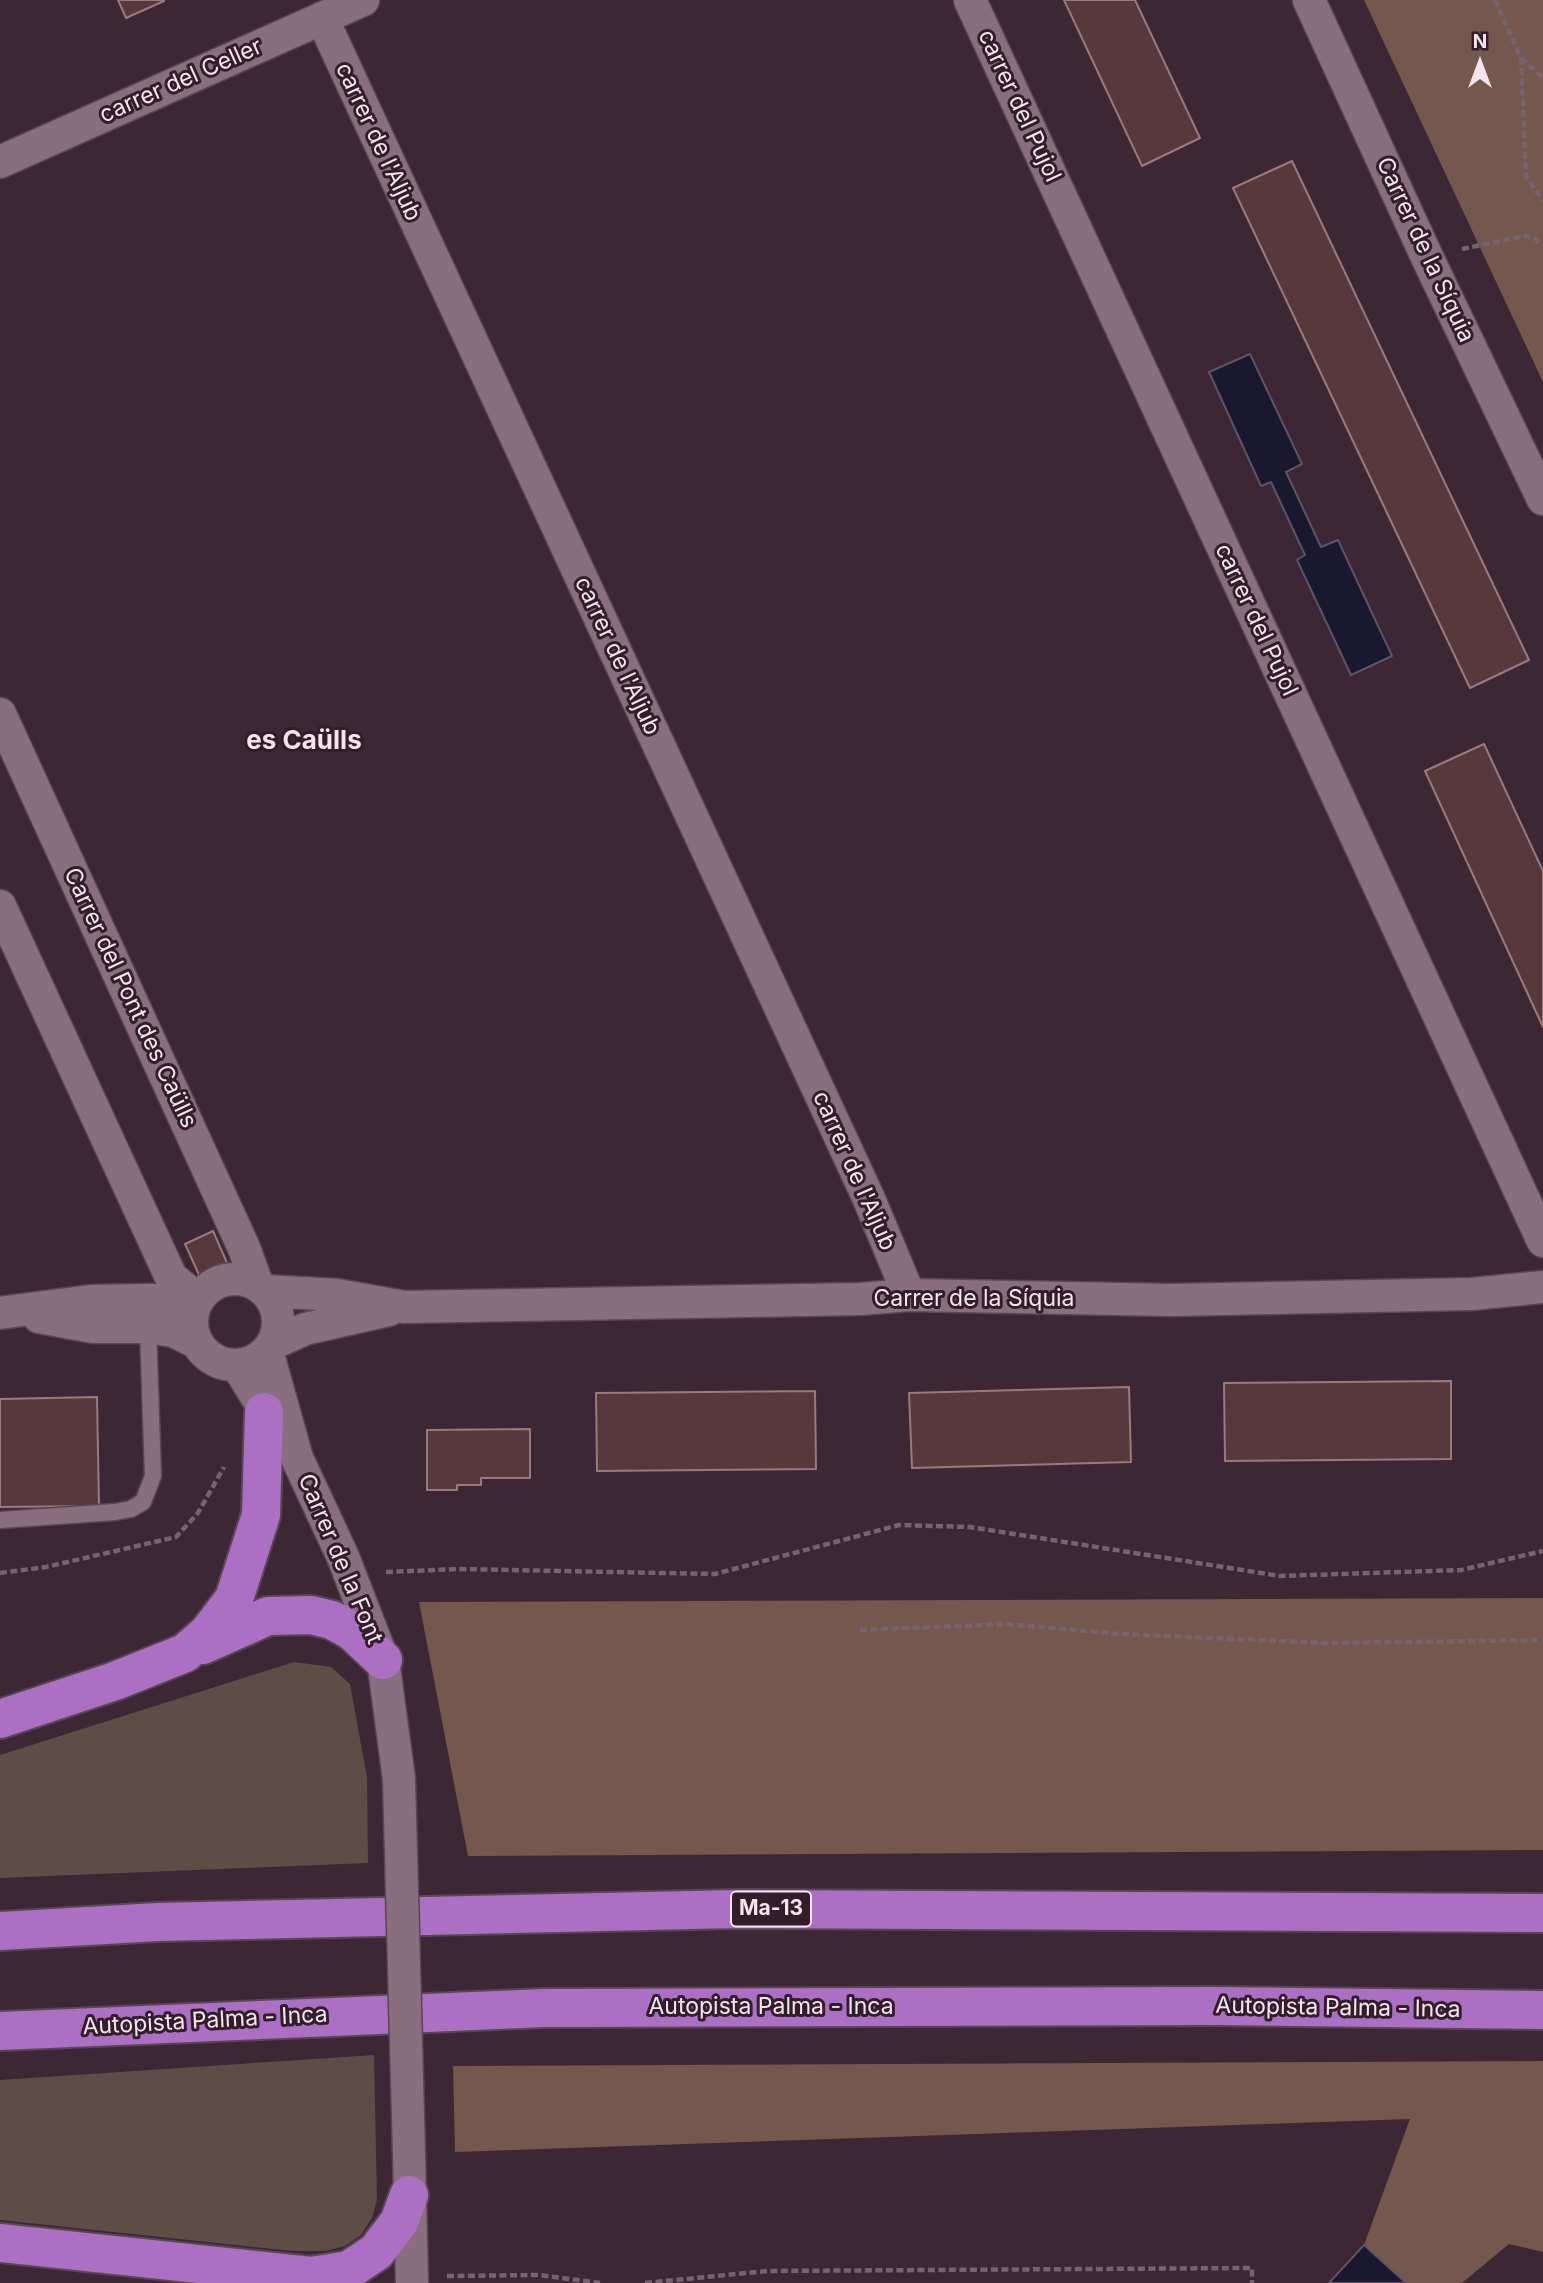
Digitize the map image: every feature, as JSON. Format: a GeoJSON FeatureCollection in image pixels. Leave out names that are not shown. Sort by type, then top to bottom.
{"type":"FeatureCollection","features":[{"type":"Feature","properties":{"kind":"highway"},"geometry":{"type":"LineString","coordinates":[[185,1653],[208,1633],[234,1599],[261,1515],[264,1412]]}},
{"type":"Feature","properties":{"kind":"highway"},"geometry":{"type":"LineString","coordinates":[[0,1719],[115,1681],[268,1616],[290,1614],[332,1620],[352,1631],[383,1660]]}},
{"type":"Feature","properties":{"kind":"highway","name":"Ma-13"},"geometry":{"type":"LineString","coordinates":[[0,1931],[158,1922],[736,1909],[1543,1913]]}},
{"type":"Feature","properties":{"kind":"highway","name":"Autopista Palma - Inca"},"geometry":{"type":"LineString","coordinates":[[0,2031],[545,2008],[1216,2006],[1543,2010]]}},
{"type":"Feature","properties":{"kind":"highway"},"geometry":{"type":"LineString","coordinates":[[0,2243],[311,2276],[349,2270],[363,2263],[387,2240],[409,2195]]}},
{"type":"Feature","properties":{"kind":"highway"},"geometry":{"type":"LineString","coordinates":[[254,2272],[293,2283]]}},
{"type":"Feature","properties":{"kind":"street","name":"carrer del Celler"},"geometry":{"type":"LineString","coordinates":[[0,162],[363,0]]}},
{"type":"Feature","properties":{"kind":"street","name":"carrer del Pujol"},"geometry":{"type":"LineString","coordinates":[[970,0],[1543,1241]]}},
{"type":"Feature","properties":{"kind":"street","name":"Carrer de la Síquia"},"geometry":{"type":"LineString","coordinates":[[1309,0],[1427,257],[1543,499]]}},
{"type":"Feature","properties":{"kind":"street","name":"carrer de l'Aljub"},"geometry":{"type":"LineString","coordinates":[[322,18],[863,1187],[909,1295]]}},
{"type":"Feature","properties":{"kind":"street","name":"Carrer del Pont des Caülls"},"geometry":{"type":"LineString","coordinates":[[0,714],[261,1288]]}},
{"type":"Feature","properties":{"kind":"street"},"geometry":{"type":"LineString","coordinates":[[0,906],[171,1277],[197,1299]]}},
{"type":"Feature","properties":{"kind":"street"},"geometry":{"type":"LineString","coordinates":[[7,1312],[93,1327],[148,1327],[173,1331],[196,1342],[216,1361],[237,1365],[248,1363],[270,1347],[278,1332],[277,1310],[261,1288],[246,1280],[225,1280],[214,1284],[197,1299],[191,1320],[196,1342]]}},
{"type":"Feature","properties":{"kind":"street","name":"Carrer de la Síquia"},"geometry":{"type":"LineString","coordinates":[[261,1288],[337,1295],[404,1307],[860,1299],[909,1295],[1171,1300],[1472,1294],[1543,1287]]}},
{"type":"Feature","properties":{"kind":"street"},"geometry":{"type":"LineString","coordinates":[[7,1312],[92,1301],[197,1299]]}},
{"type":"Feature","properties":{"kind":"street","name":"Carrer de la Síquia"},"geometry":{"type":"LineString","coordinates":[[270,1347],[305,1329],[404,1307]]}},
{"type":"Feature","properties":{"kind":"street","name":"Carrer de la Font"},"geometry":{"type":"LineString","coordinates":[[270,1347],[297,1458]]}},
{"type":"Feature","properties":{"kind":"street","name":"Carrer de la Font"},"geometry":{"type":"LineString","coordinates":[[237,1365],[264,1412],[297,1458],[343,1558],[383,1660],[400,1779],[411,2281]]}},
{"type":"Feature","properties":{"kind":"lane"},"geometry":{"type":"LineString","coordinates":[[0,1520],[115,1512],[144,1502],[153,1476],[148,1327]]}},
{"type":"Feature","properties":{"kind":"path"},"geometry":{"type":"LineString","coordinates":[[1495,0],[1521,58],[1526,176],[1543,201]]}},
{"type":"Feature","properties":{"kind":"path"},"geometry":{"type":"LineString","coordinates":[[1521,58],[1543,78]]}},
{"type":"Feature","properties":{"kind":"path"},"geometry":{"type":"LineString","coordinates":[[1427,257],[1525,236],[1533,237],[1543,245]]}},
{"type":"Feature","properties":{"kind":"path"},"geometry":{"type":"LineString","coordinates":[[382,1573],[459,1569],[715,1574],[899,1525],[970,1527],[1280,1576],[1461,1570],[1543,1551]]}},
{"type":"Feature","properties":{"kind":"path"},"geometry":{"type":"LineString","coordinates":[[860,1630],[1007,1624],[1119,1634],[1328,1643],[1543,1640]]}},
{"type":"Feature","properties":{"kind":"path"},"geometry":{"type":"LineString","coordinates":[[645,2283],[767,2271],[1252,2268],[1252,2283]]}},
{"type":"Feature","properties":{"kind":"path"},"geometry":{"type":"LineString","coordinates":[[411,2281],[539,2275],[600,2283]]}},
{"type":"Feature","properties":{"kind":"shaded area"},"geometry":{"type":"Polygon","coordinates":[[[1364,0],[1543,0],[1543,382],[1364,0]]]}},
{"type":"Feature","properties":{"kind":"shaded area"},"geometry":{"type":"Polygon","coordinates":[[[1250,354],[1302,464],[1286,472],[1321,547],[1338,540],[1392,656],[1351,675],[1297,560],[1305,555],[1271,482],[1261,486],[1209,372],[1250,354]]]}},
{"type":"Feature","properties":{"kind":"shaded area"},"geometry":{"type":"Polygon","coordinates":[[[1543,1598],[1543,1850],[468,1856],[419,1602],[1543,1598]]]}},
{"type":"Feature","properties":{"kind":"shaded area"},"geometry":{"type":"Polygon","coordinates":[[[294,1662],[331,1667],[350,1684],[367,1777],[368,1863],[0,1878],[0,1755],[294,1662]]]}},
{"type":"Feature","properties":{"kind":"shaded area"},"geometry":{"type":"Polygon","coordinates":[[[374,2055],[377,2200],[372,2218],[361,2235],[345,2246],[326,2251],[292,2251],[0,2220],[0,2080],[374,2055]]]}},
{"type":"Feature","properties":{"kind":"shaded area"},"geometry":{"type":"Polygon","coordinates":[[[1543,2061],[1543,2252],[1509,2244],[1462,2283],[1406,2283],[1364,2245],[1410,2119],[455,2152],[453,2066],[1543,2061]]]}},
{"type":"Feature","properties":{"kind":"shaded area"},"geometry":{"type":"Polygon","coordinates":[[[1364,2245],[1406,2283],[1329,2283],[1364,2245]]]}},
{"type":"Feature","properties":{"kind":"building"},"geometry":{"type":"Polygon","coordinates":[[[118,0],[164,0],[164,1],[126,18],[118,0]]]}},
{"type":"Feature","properties":{"kind":"building"},"geometry":{"type":"Polygon","coordinates":[[[1064,0],[1135,0],[1200,138],[1142,166],[1064,0]]]}},
{"type":"Feature","properties":{"kind":"building"},"geometry":{"type":"Polygon","coordinates":[[[1292,161],[1529,660],[1470,688],[1233,188],[1292,161]]]}},
{"type":"Feature","properties":{"kind":"building"},"geometry":{"type":"Polygon","coordinates":[[[1484,744],[1543,871],[1543,1027],[1425,771],[1484,744]]]}},
{"type":"Feature","properties":{"kind":"building"},"geometry":{"type":"Polygon","coordinates":[[[213,1231],[228,1265],[200,1277],[185,1244],[213,1231]]]}},
{"type":"Feature","properties":{"kind":"building"},"geometry":{"type":"Polygon","coordinates":[[[1451,1381],[1451,1459],[1225,1461],[1224,1383],[1451,1381]]]}},
{"type":"Feature","properties":{"kind":"building"},"geometry":{"type":"Polygon","coordinates":[[[1129,1387],[1131,1462],[912,1468],[909,1393],[1129,1387]]]}},
{"type":"Feature","properties":{"kind":"building"},"geometry":{"type":"Polygon","coordinates":[[[815,1391],[816,1469],[597,1471],[596,1393],[815,1391]]]}},
{"type":"Feature","properties":{"kind":"building"},"geometry":{"type":"Polygon","coordinates":[[[97,1397],[99,1506],[0,1507],[0,1399],[97,1397]]]}},
{"type":"Feature","properties":{"kind":"building"},"geometry":{"type":"Polygon","coordinates":[[[530,1429],[530,1478],[481,1478],[481,1485],[457,1485],[457,1490],[427,1490],[427,1430],[530,1429]]]}},
{"type":"Feature","properties":{"kind":"district","name":"es Caülls"},"geometry":{"type":"Point","coordinates":[304,741]}}]}
